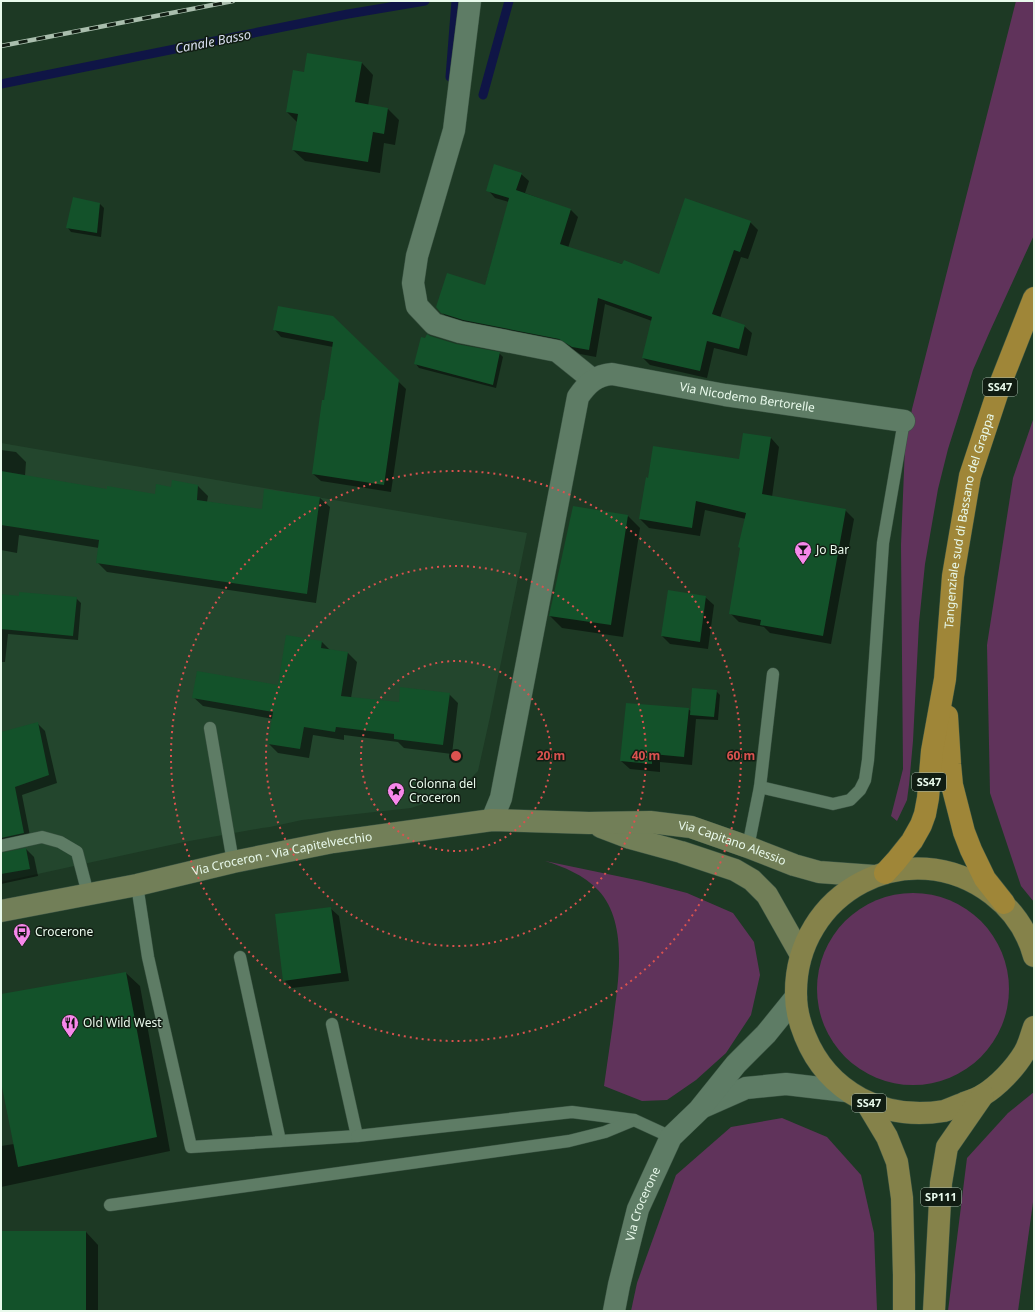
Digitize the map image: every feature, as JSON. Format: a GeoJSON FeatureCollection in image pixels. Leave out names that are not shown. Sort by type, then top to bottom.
{"type":"FeatureCollection","features":[{"type":"Feature","properties":{"kind":"highway","name":"Tangenziale sud di Bassano del Grappa"},"geometry":{"type":"LineString","coordinates":[[880,875],[896,861],[912,841],[925,814],[928,798],[932,751],[945,679],[953,576],[970,476],[1001,382],[1034,298]]}},
{"type":"Feature","properties":{"kind":"highway","name":"Tangenziale sud di Bassano del Grappa"},"geometry":{"type":"LineString","coordinates":[[945,679],[952,785],[958,810],[964,832],[979,868],[985,879],[1004,903]]}},
{"type":"Feature","properties":{"kind":"main road","name":"Via Croceron - Via Capitelvecchio"},"geometry":{"type":"LineString","coordinates":[[1,911],[137,885],[233,862],[333,842],[492,820],[565,822]]}},
{"type":"Feature","properties":{"kind":"main road","name":"Via Capitano Alessio"},"geometry":{"type":"LineString","coordinates":[[565,822],[650,822],[691,827],[794,865],[819,872],[880,875]]}},
{"type":"Feature","properties":{"kind":"main road","name":"Via Capitano Alessio"},"geometry":{"type":"LineString","coordinates":[[589,823],[630,838],[681,852],[728,868],[752,880],[767,895],[801,955]]}},
{"type":"Feature","properties":{"kind":"main road","name":"Tangenziale sud di Bassano del Grappa"},"geometry":{"type":"LineString","coordinates":[[983,1095],[945,1110],[905,1113],[866,1102],[846,1091],[826,1072],[811,1050],[801,1024],[796,997],[797,976],[801,955],[812,929],[829,907],[850,889],[880,875],[916,868],[949,872],[978,884],[1004,903],[1019,921],[1033,947]]}},
{"type":"Feature","properties":{"kind":"main road","name":"Tangenziale sud di Bassano del Grappa"},"geometry":{"type":"LineString","coordinates":[[934,1311],[941,1183],[947,1147],[983,1095],[1006,1076],[1029,1049],[1034,1027]]}},
{"type":"Feature","properties":{"kind":"main road"},"geometry":{"type":"LineString","coordinates":[[866,1102],[887,1137],[897,1162],[902,1198],[904,1311]]}},
{"type":"Feature","properties":{"kind":"street"},"geometry":{"type":"LineString","coordinates":[[470,1],[454,130],[416,256],[413,283],[418,306],[434,324],[460,332],[557,351],[593,380],[584,387],[578,397],[501,798],[492,820]]}},
{"type":"Feature","properties":{"kind":"street","name":"Via Nicodemo Bertorelle"},"geometry":{"type":"LineString","coordinates":[[593,380],[603,374],[612,374],[725,395],[904,421]]}},
{"type":"Feature","properties":{"kind":"street","name":"Via Crocerone"},"geometry":{"type":"LineString","coordinates":[[614,1311],[638,1208],[671,1137],[699,1110],[736,1064],[766,1034],[796,997]]}},
{"type":"Feature","properties":{"kind":"street","name":"Via Crocerone"},"geometry":{"type":"LineString","coordinates":[[699,1110],[746,1088],[786,1084],[846,1091]]}},
{"type":"Feature","properties":{"kind":"lane"},"geometry":{"type":"LineString","coordinates":[[760,787],[833,804],[850,800],[860,790],[865,780],[868,760],[883,543],[904,421]]}},
{"type":"Feature","properties":{"kind":"lane"},"geometry":{"type":"LineString","coordinates":[[748,847],[760,787],[773,674]]}},
{"type":"Feature","properties":{"kind":"lane"},"geometry":{"type":"LineString","coordinates":[[210,728],[233,862]]}},
{"type":"Feature","properties":{"kind":"lane"},"geometry":{"type":"LineString","coordinates":[[1,846],[42,837],[60,842],[77,852],[88,894]]}},
{"type":"Feature","properties":{"kind":"lane"},"geometry":{"type":"LineString","coordinates":[[137,885],[148,957],[191,1147],[357,1136],[572,1112],[634,1120],[671,1137]]}},
{"type":"Feature","properties":{"kind":"lane"},"geometry":{"type":"LineString","coordinates":[[240,957],[280,1141]]}},
{"type":"Feature","properties":{"kind":"lane"},"geometry":{"type":"LineString","coordinates":[[332,1024],[357,1136]]}},
{"type":"Feature","properties":{"kind":"lane"},"geometry":{"type":"LineString","coordinates":[[110,1205],[569,1141],[605,1132],[634,1120]]}},
{"type":"Feature","properties":{"kind":"shaded area"},"geometry":{"type":"Polygon","coordinates":[[[1016,1],[1034,1],[1034,235],[973,370],[948,449],[938,489],[925,564],[919,623],[913,741],[909,785],[907,800],[897,821],[891,816],[903,769],[901,545],[905,446],[912,409],[1016,1]]]}},
{"type":"Feature","properties":{"kind":"shaded area"},"geometry":{"type":"Polygon","coordinates":[[[1034,417],[1034,902],[1021,886],[990,793],[987,645],[1013,478],[1034,417]]]}},
{"type":"Feature","properties":{"kind":"shaded area"},"geometry":{"type":"Polygon","coordinates":[[[1,443],[527,533],[478,771],[470,779],[438,799],[411,808],[302,820],[184,842],[1,882],[1,443]]]}},
{"type":"Feature","properties":{"kind":"shaded area"},"geometry":{"type":"Polygon","coordinates":[[[545,861],[641,881],[687,893],[733,913],[754,942],[760,975],[751,1015],[726,1053],[696,1080],[667,1100],[642,1101],[604,1086],[619,972],[618,936],[614,919],[608,904],[598,890],[573,872],[545,861]]]}},
{"type":"Feature","properties":{"kind":"shaded area"},"geometry":{"type":"Polygon","coordinates":[[[904,893],[922,893],[950,900],[967,909],[981,921],[993,935],[1002,952],[1009,980],[1009,998],[1002,1026],[993,1043],[981,1057],[967,1069],[950,1078],[922,1085],[904,1085],[876,1078],[859,1069],[845,1057],[833,1043],[821,1017],[817,998],[817,980],[824,952],[833,935],[845,921],[859,909],[885,897],[904,893]]]}},
{"type":"Feature","properties":{"kind":"shaded area"},"geometry":{"type":"Polygon","coordinates":[[[1034,1092],[1034,1195],[1018,1311],[948,1311],[967,1158],[1008,1113],[1034,1092]]]}},
{"type":"Feature","properties":{"kind":"shaded area"},"geometry":{"type":"Polygon","coordinates":[[[782,1118],[827,1137],[861,1175],[874,1233],[877,1311],[631,1311],[637,1283],[676,1175],[731,1127],[782,1118]]]}},
{"type":"Feature","properties":{"kind":"building"},"geometry":{"type":"Polygon","coordinates":[[[307,53],[362,62],[355,102],[388,108],[384,134],[373,132],[368,162],[292,150],[298,114],[286,112],[293,70],[304,72],[307,53]]]}},
{"type":"Feature","properties":{"kind":"building"},"geometry":{"type":"Polygon","coordinates":[[[494,164],[522,173],[516,190],[571,209],[560,244],[622,264],[624,260],[659,274],[685,198],[751,221],[740,252],[734,250],[712,314],[745,325],[739,349],[707,341],[700,371],[642,358],[652,317],[598,298],[589,350],[572,347],[559,339],[463,320],[441,313],[436,307],[447,273],[485,285],[509,198],[486,191],[494,164]]]}},
{"type":"Feature","properties":{"kind":"building"},"geometry":{"type":"Polygon","coordinates":[[[73,197],[100,203],[97,233],[66,228],[73,197]]]}},
{"type":"Feature","properties":{"kind":"building"},"geometry":{"type":"Polygon","coordinates":[[[278,306],[333,316],[399,380],[384,485],[312,474],[322,400],[324,400],[333,342],[273,330],[278,306]]]}},
{"type":"Feature","properties":{"kind":"building"},"geometry":{"type":"Polygon","coordinates":[[[427,334],[456,344],[500,352],[493,385],[414,364],[421,337],[425,338],[427,334]]]}},
{"type":"Feature","properties":{"kind":"building"},"geometry":{"type":"Polygon","coordinates":[[[743,433],[771,437],[762,494],[846,509],[823,636],[760,625],[761,620],[729,614],[740,548],[738,547],[746,513],[696,501],[692,528],[639,519],[653,446],[739,459],[743,433]]]}},
{"type":"Feature","properties":{"kind":"building"},"geometry":{"type":"Polygon","coordinates":[[[1,471],[107,489],[107,486],[155,494],[156,484],[171,487],[172,480],[198,485],[197,500],[262,509],[264,489],[320,497],[307,594],[96,563],[99,540],[1,525],[1,471]]]}},
{"type":"Feature","properties":{"kind":"building"},"geometry":{"type":"Polygon","coordinates":[[[573,506],[628,515],[611,625],[549,616],[573,506]]]}},
{"type":"Feature","properties":{"kind":"building"},"geometry":{"type":"Polygon","coordinates":[[[668,590],[706,596],[700,642],[661,636],[668,590]]]}},
{"type":"Feature","properties":{"kind":"building"},"geometry":{"type":"Polygon","coordinates":[[[19,592],[77,597],[73,636],[1,629],[1,594],[19,596],[19,592]]]}},
{"type":"Feature","properties":{"kind":"building"},"geometry":{"type":"Polygon","coordinates":[[[286,635],[322,641],[321,648],[348,652],[341,696],[399,702],[400,687],[450,693],[443,745],[394,739],[394,734],[336,727],[335,732],[304,727],[300,749],[268,744],[273,712],[192,698],[197,671],[278,685],[286,635]]]}},
{"type":"Feature","properties":{"kind":"building"},"geometry":{"type":"Polygon","coordinates":[[[692,688],[717,690],[714,717],[690,715],[692,688]]]}},
{"type":"Feature","properties":{"kind":"building"},"geometry":{"type":"Polygon","coordinates":[[[626,703],[689,708],[684,757],[652,754],[652,764],[620,761],[626,703]]]}},
{"type":"Feature","properties":{"kind":"building"},"geometry":{"type":"Polygon","coordinates":[[[38,722],[49,775],[15,787],[24,833],[1,838],[1,732],[38,722]]]}},
{"type":"Feature","properties":{"kind":"building"},"geometry":{"type":"Polygon","coordinates":[[[26,848],[30,869],[1,874],[1,853],[26,848]]]}},
{"type":"Feature","properties":{"kind":"building"},"geometry":{"type":"Polygon","coordinates":[[[331,907],[341,973],[283,981],[275,914],[331,907]]]}},
{"type":"Feature","properties":{"kind":"building","name":"Old Wild West"},"geometry":{"type":"Polygon","coordinates":[[[126,972],[157,1137],[18,1167],[1,1082],[1,994],[126,972]]]}},
{"type":"Feature","properties":{"kind":"building"},"geometry":{"type":"Polygon","coordinates":[[[1,1231],[86,1231],[86,1311],[1,1311],[1,1231]]]}},
{"type":"Feature","properties":{"kind":"waterway","name":"Canale Basso"},"geometry":{"type":"LineString","coordinates":[[1,84],[348,14],[425,1]]}},
{"type":"Feature","properties":{"kind":"waterway","name":"Canale Basso"},"geometry":{"type":"LineString","coordinates":[[450,77],[456,1]]}},
{"type":"Feature","properties":{"kind":"waterway","name":"Canale Basso"},"geometry":{"type":"LineString","coordinates":[[483,95],[509,1]]}},
{"type":"Feature","properties":{"kind":"railway"},"geometry":{"type":"LineString","coordinates":[[1,46],[233,1]]}},
{"type":"Feature","properties":{"kind":"place","name":"Jo Bar"},"geometry":{"type":"Point","coordinates":[803,565]}},
{"type":"Feature","properties":{"kind":"place","name":"Colonna del Croceron"},"geometry":{"type":"Point","coordinates":[396,806]}},
{"type":"Feature","properties":{"kind":"place","name":"Crocerone"},"geometry":{"type":"Point","coordinates":[22,947]}},
{"type":"Feature","properties":{"kind":"place","name":"Old Wild West"},"geometry":{"type":"Point","coordinates":[70,1038]}}]}
